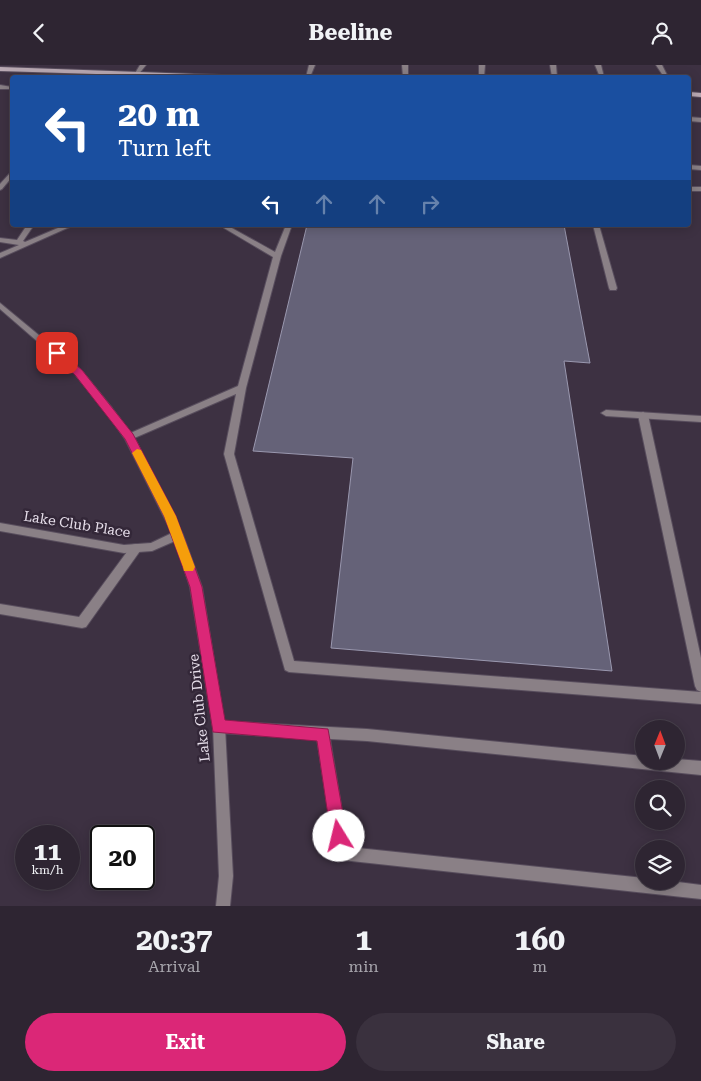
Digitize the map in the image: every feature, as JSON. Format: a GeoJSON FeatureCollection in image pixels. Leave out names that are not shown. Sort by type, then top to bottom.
{"type":"FeatureCollection","features":[{"type":"Feature","properties":{"kind":"main road"},"geometry":{"type":"LineString","coordinates":[[0,69],[165,75]]}},
{"type":"Feature","properties":{"kind":"street"},"geometry":{"type":"LineString","coordinates":[[136,74],[142,65]]}},
{"type":"Feature","properties":{"kind":"street"},"geometry":{"type":"LineString","coordinates":[[0,188],[10,176]]}},
{"type":"Feature","properties":{"kind":"street"},"geometry":{"type":"LineString","coordinates":[[22,243],[30,227]]}},
{"type":"Feature","properties":{"kind":"street"},"geometry":{"type":"LineString","coordinates":[[0,256],[22,243],[66,227]]}},
{"type":"Feature","properties":{"kind":"street"},"geometry":{"type":"LineString","coordinates":[[288,227],[277,256],[242,388],[229,453],[289,666],[701,698]]}},
{"type":"Feature","properties":{"kind":"street"},"geometry":{"type":"LineString","coordinates":[[597,227],[613,288]]}},
{"type":"Feature","properties":{"kind":"street"},"geometry":{"type":"LineString","coordinates":[[228,228],[277,256]]}},
{"type":"Feature","properties":{"kind":"street"},"geometry":{"type":"LineString","coordinates":[[0,240],[22,243]]}},
{"type":"Feature","properties":{"kind":"street","name":"Lake Club Drive"},"geometry":{"type":"LineString","coordinates":[[0,305],[78,372],[129,437],[178,535],[196,587],[219,727],[226,876],[223,906]]}},
{"type":"Feature","properties":{"kind":"street"},"geometry":{"type":"LineString","coordinates":[[129,437],[242,388]]}},
{"type":"Feature","properties":{"kind":"street"},"geometry":{"type":"LineString","coordinates":[[606,413],[701,419]]}},
{"type":"Feature","properties":{"kind":"street"},"geometry":{"type":"LineString","coordinates":[[643,415],[701,686]]}},
{"type":"Feature","properties":{"kind":"street","name":"Lake Club Place"},"geometry":{"type":"LineString","coordinates":[[0,527],[124,549],[152,547],[178,535]]}},
{"type":"Feature","properties":{"kind":"street"},"geometry":{"type":"LineString","coordinates":[[0,609],[82,623],[136,548]]}},
{"type":"Feature","properties":{"kind":"street"},"geometry":{"type":"LineString","coordinates":[[219,727],[367,735],[701,768]]}},
{"type":"Feature","properties":{"kind":"street"},"geometry":{"type":"LineString","coordinates":[[323,734],[342,853],[701,893]]}},
{"type":"Feature","properties":{"kind":"building"},"geometry":{"type":"Polygon","coordinates":[[[307,227],[564,227],[590,363],[564,361],[612,671],[331,648],[353,458],[253,451],[307,227]]]}},
{"type":"Feature","properties":{"kind":"slow traffic"},"geometry":{"type":"LineString","coordinates":[[137,453],[170,516],[189,567]]}},
{"type":"Feature","properties":{"kind":"route"},"geometry":{"type":"LineString","coordinates":[[57,353],[78,372],[129,437],[170,516],[196,587],[210,662],[219,727],[323,734],[339,836]]}}]}
